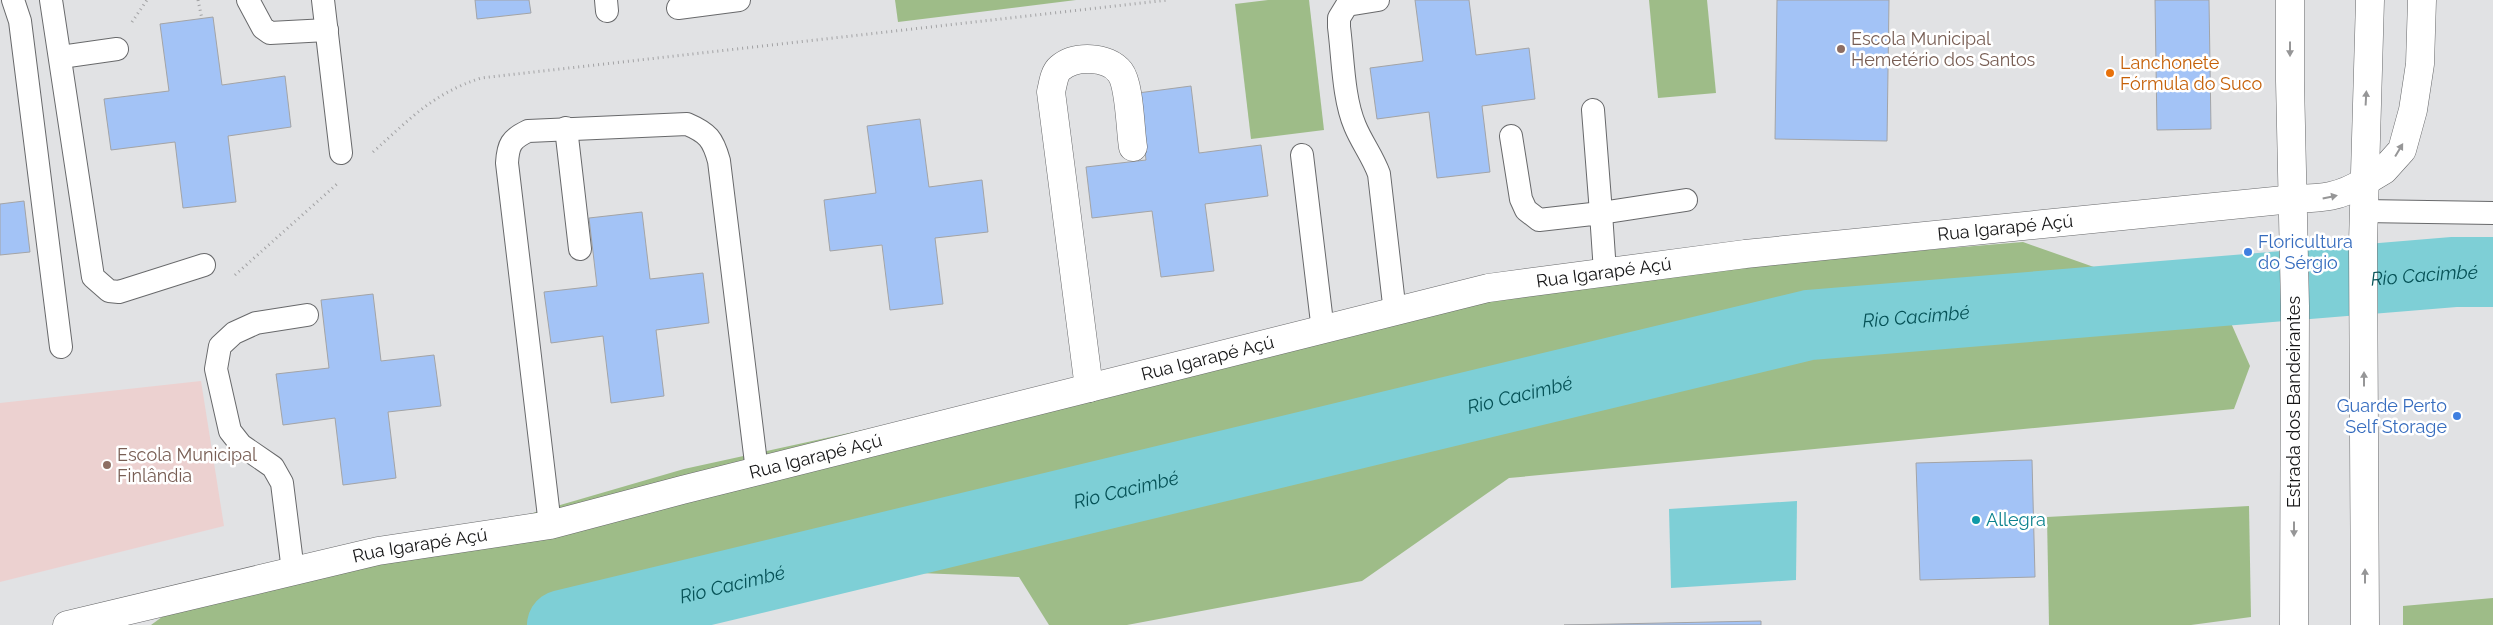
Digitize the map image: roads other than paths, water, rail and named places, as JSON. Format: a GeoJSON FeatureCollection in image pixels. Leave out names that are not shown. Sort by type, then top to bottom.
{"type":"FeatureCollection","features":[{"type":"Feature","properties":{"kind":"street","name":"Estrada dos Bandeirantes"},"geometry":{"type":"LineString","coordinates":[[2290,0],[2295,306],[2294,625]]}},
{"type":"Feature","properties":{"kind":"street"},"geometry":{"type":"LineString","coordinates":[[2365,625],[2363,212],[2370,0]]}},
{"type":"Feature","properties":{"kind":"street","name":"Rua Igarapé Açú"},"geometry":{"type":"LineString","coordinates":[[67,625],[378,552],[550,525],[757,471],[1395,313],[1488,288],[1745,254],[2293,199],[2329,198],[2349,191],[2384,170],[2402,150],[2413,110],[2420,64],[2422,0]]}},
{"type":"Feature","properties":{"kind":"street"},"geometry":{"type":"LineString","coordinates":[[1089,388],[1051,92],[1054,79],[1060,68],[1071,62],[1086,59],[1100,60],[1112,64],[1121,73],[1125,84],[1132,147]]}},
{"type":"Feature","properties":{"kind":"lane"},"geometry":{"type":"LineString","coordinates":[[13,0],[20,21],[61,347]]}},
{"type":"Feature","properties":{"kind":"lane"},"geometry":{"type":"LineString","coordinates":[[51,0],[93,277],[109,291],[119,292],[204,265]]}},
{"type":"Feature","properties":{"kind":"lane"},"geometry":{"type":"LineString","coordinates":[[248,0],[263,28],[270,33],[327,30]]}},
{"type":"Feature","properties":{"kind":"lane"},"geometry":{"type":"LineString","coordinates":[[323,0],[341,153]]}},
{"type":"Feature","properties":{"kind":"lane"},"geometry":{"type":"LineString","coordinates":[[678,8],[739,0]]}},
{"type":"Feature","properties":{"kind":"lane"},"geometry":{"type":"LineString","coordinates":[[1378,0],[1347,5],[1339,18],[1339,27],[1350,110],[1355,127],[1372,156],[1379,174],[1395,313]]}},
{"type":"Feature","properties":{"kind":"lane"},"geometry":{"type":"LineString","coordinates":[[61,57],[117,49]]}},
{"type":"Feature","properties":{"kind":"lane"},"geometry":{"type":"LineString","coordinates":[[1593,110],[1605,272]]}},
{"type":"Feature","properties":{"kind":"lane"},"geometry":{"type":"LineString","coordinates":[[550,525],[507,163],[508,147],[516,137],[528,131],[687,124],[703,130],[714,144],[719,162],[757,471]]}},
{"type":"Feature","properties":{"kind":"lane"},"geometry":{"type":"LineString","coordinates":[[566,128],[580,249]]}},
{"type":"Feature","properties":{"kind":"lane"},"geometry":{"type":"LineString","coordinates":[[1511,136],[1521,199],[1526,210],[1539,220],[1686,200]]}},
{"type":"Feature","properties":{"kind":"lane"},"geometry":{"type":"LineString","coordinates":[[1302,155],[1323,331]]}},
{"type":"Feature","properties":{"kind":"lane"},"geometry":{"type":"LineString","coordinates":[[2363,212],[2493,213]]}},
{"type":"Feature","properties":{"kind":"lane"},"geometry":{"type":"LineString","coordinates":[[293,571],[282,483],[273,467],[242,446],[230,431],[216,369],[220,346],[234,333],[256,323],[307,315]]}},
{"type":"Feature","properties":{"kind":"water"},"geometry":{"type":"Polygon","coordinates":[[[1797,501],[1796,580],[1671,588],[1669,509],[1797,501]]]}},
{"type":"Feature","properties":{"kind":"waterway","name":"Rio Cacimbé"},"geometry":{"type":"LineString","coordinates":[[562,625],[1809,325],[2454,272],[2493,272]]}},
{"type":"Feature","properties":{"kind":"place","name":"Escola Municipal Hemetério dos Santos"},"geometry":{"type":"Point","coordinates":[1841,49]}},
{"type":"Feature","properties":{"kind":"place","name":"Lanchonete Fórmula do Suco"},"geometry":{"type":"Point","coordinates":[2110,73]}},
{"type":"Feature","properties":{"kind":"place","name":"Floricultura do Sérgio"},"geometry":{"type":"Point","coordinates":[2248,252]}},
{"type":"Feature","properties":{"kind":"place","name":"Guarde Perto Self Storage"},"geometry":{"type":"Point","coordinates":[2457,416]}},
{"type":"Feature","properties":{"kind":"place","name":"Escola Municipal Finlândia"},"geometry":{"type":"Point","coordinates":[107,465]}},
{"type":"Feature","properties":{"kind":"place","name":"Allegra"},"geometry":{"type":"Point","coordinates":[1976,520]}}]}
